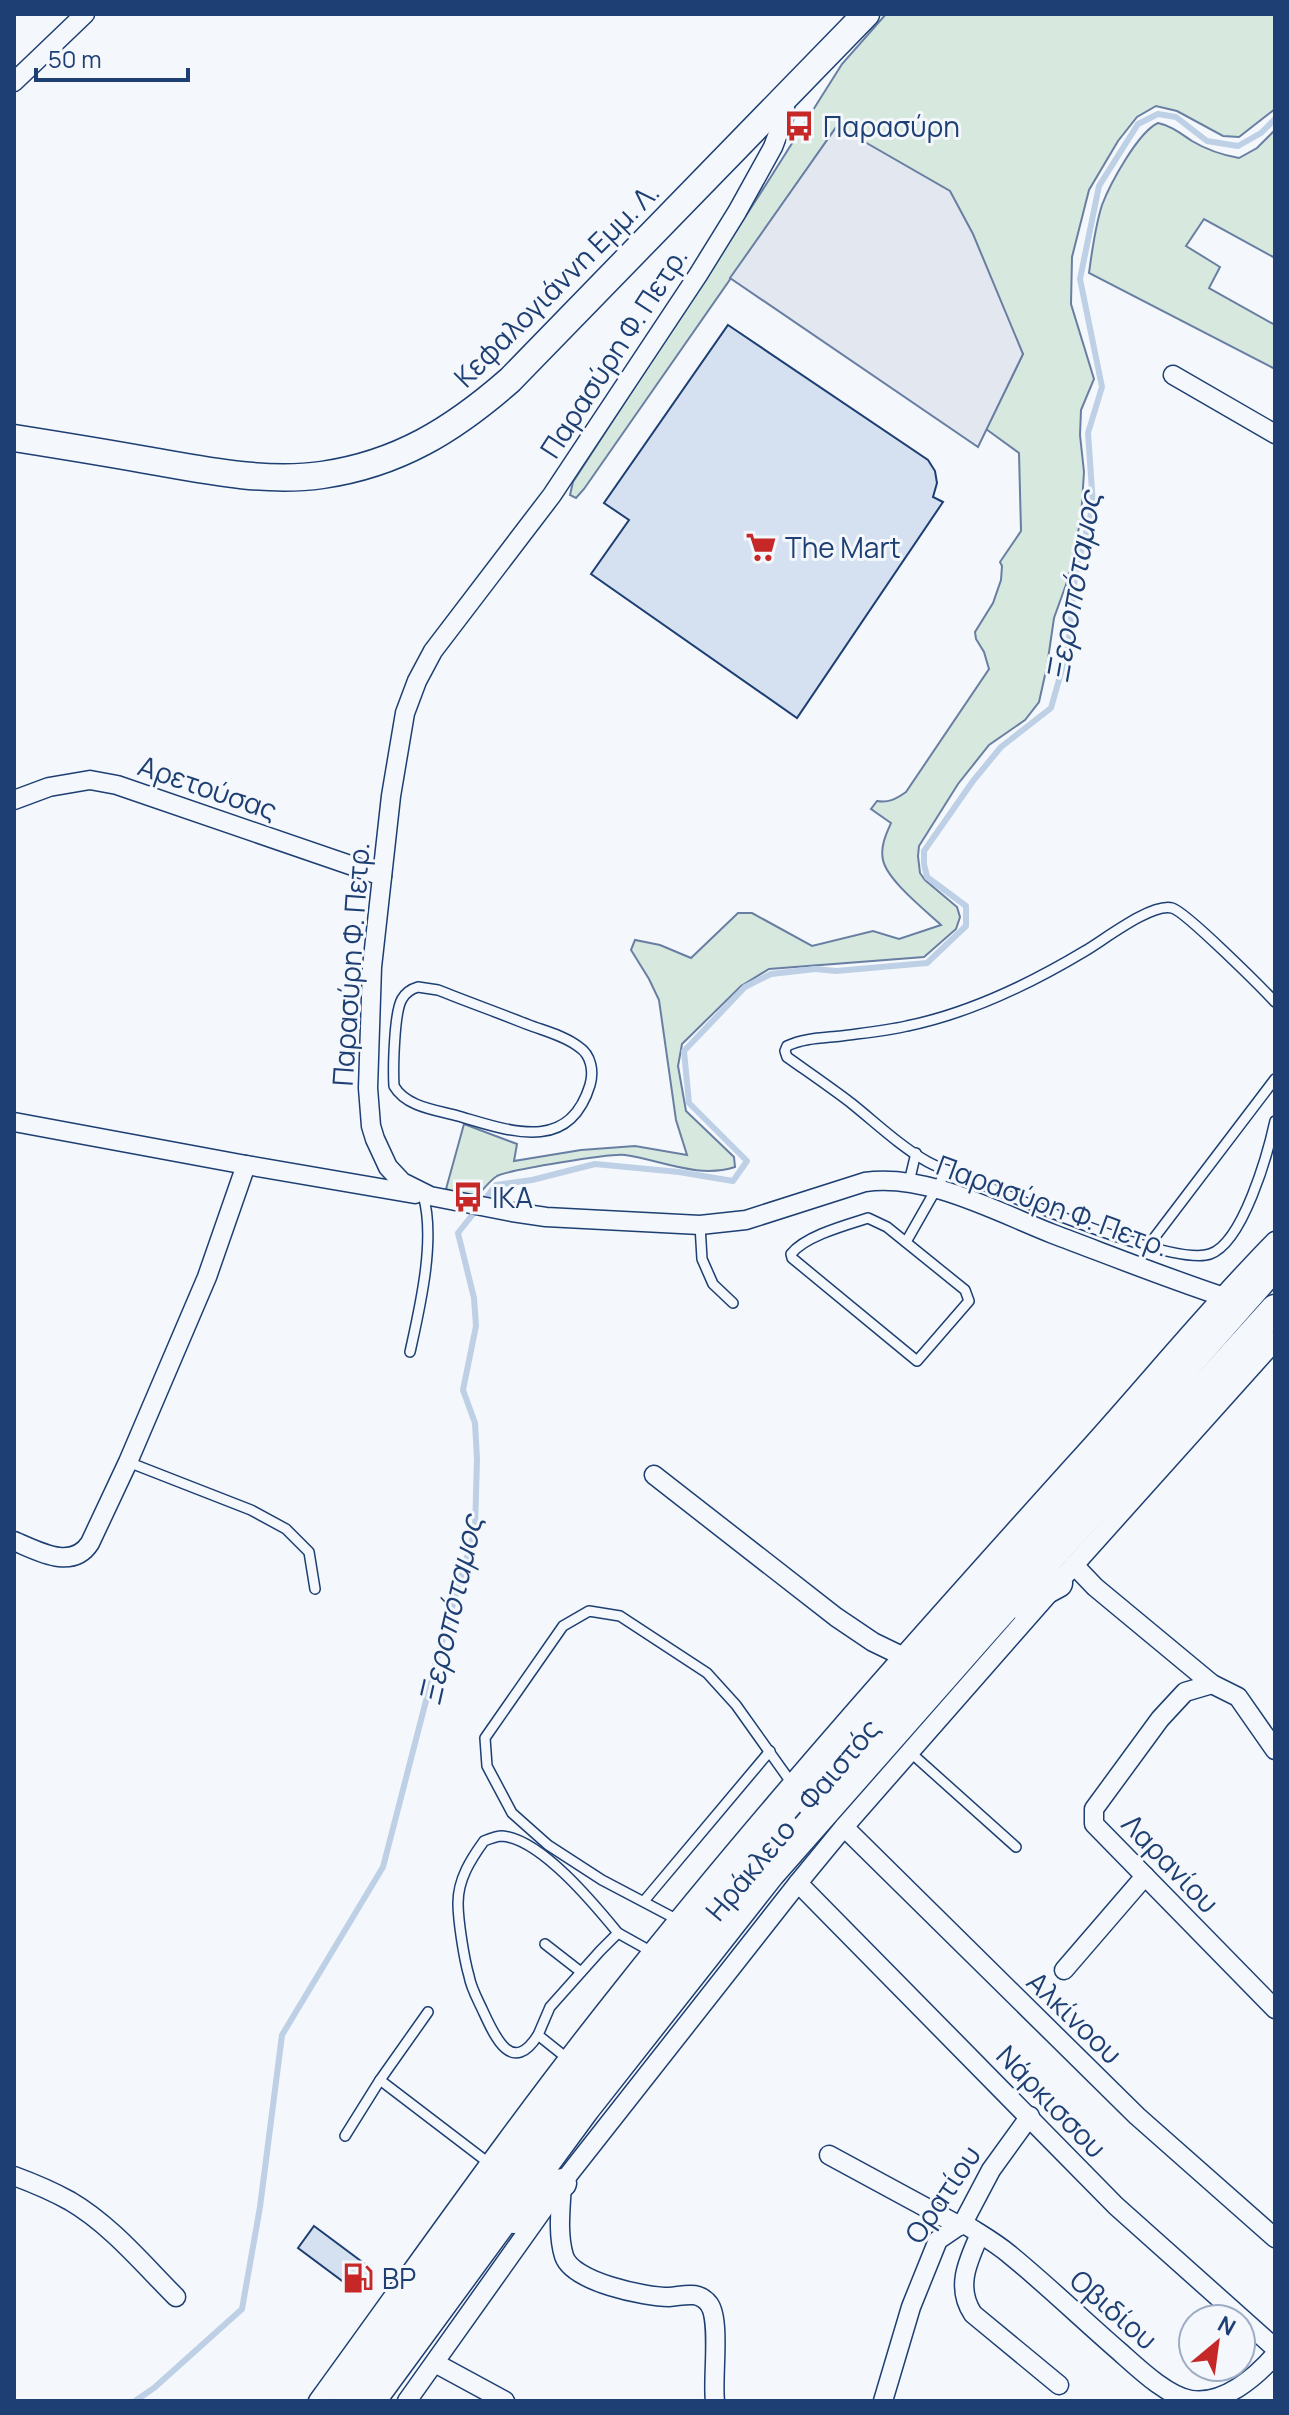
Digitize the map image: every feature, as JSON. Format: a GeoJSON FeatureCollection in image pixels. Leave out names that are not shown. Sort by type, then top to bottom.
{"type":"FeatureCollection","features":[{"type":"Feature","properties":{"kind":"main road","name":"Κεφαλογιάννη Εμμ. Λ."},"geometry":{"type":"LineString","coordinates":[[14,438],[203,470],[272,476],[301,477],[340,472],[379,462],[402,452],[457,424],[510,380],[866,14]]}},
{"type":"Feature","properties":{"kind":"main road","name":"Ηράκλειο - Φαιστός"},"geometry":{"type":"LineString","coordinates":[[371,2401],[474,2240],[496,2170],[549,2113],[784,1824],[1275,1265]]}},
{"type":"Feature","properties":{"kind":"main road","name":"Ηράκλειο - Φαιστός"},"geometry":{"type":"LineString","coordinates":[[344,2401],[770,1874],[992,1622],[1275,1309]]}},
{"type":"Feature","properties":{"kind":"main road"},"geometry":{"type":"LineString","coordinates":[[1110,1426],[1158,1398]]}},
{"type":"Feature","properties":{"kind":"main road"},"geometry":{"type":"LineString","coordinates":[[992,1622],[1066,1574]]}},
{"type":"Feature","properties":{"kind":"main road"},"geometry":{"type":"LineString","coordinates":[[496,2170],[517,2139],[537,2100]]}},
{"type":"Feature","properties":{"kind":"main road"},"geometry":{"type":"LineString","coordinates":[[427,2248],[474,2240],[562,2183]]}},
{"type":"Feature","properties":{"kind":"street"},"geometry":{"type":"LineString","coordinates":[[14,82],[85,14]]}},
{"type":"Feature","properties":{"kind":"street","name":"Παρασύρη Φ. Πετρ."},"geometry":{"type":"LineString","coordinates":[[782,101],[785,115],[773,147],[698,275],[570,469],[433,651],[417,681],[405,713],[399,745],[372,967],[367,1026],[368,1088],[375,1139],[395,1175],[427,1196],[546,1217],[700,1225],[746,1220],[865,1182],[909,1182],[1221,1296]]}},
{"type":"Feature","properties":{"kind":"street"},"geometry":{"type":"LineString","coordinates":[[1173,375],[1275,434]]}},
{"type":"Feature","properties":{"kind":"street","name":"Αρετούσας"},"geometry":{"type":"LineString","coordinates":[[14,800],[49,787],[90,780],[117,785],[382,876]]}},
{"type":"Feature","properties":{"kind":"street"},"geometry":{"type":"LineString","coordinates":[[14,1122],[427,1196]]}},
{"type":"Feature","properties":{"kind":"street"},"geometry":{"type":"LineString","coordinates":[[14,1541],[62,1558],[73,1558],[81,1554],[93,1537],[207,1277],[246,1165]]}},
{"type":"Feature","properties":{"kind":"street"},"geometry":{"type":"LineString","coordinates":[[537,2100],[678,1920],[793,1785],[1221,1296],[1275,1241]]}},
{"type":"Feature","properties":{"kind":"street"},"geometry":{"type":"LineString","coordinates":[[407,2401],[562,2183],[798,1883],[1066,1574],[1275,1341]]}},
{"type":"Feature","properties":{"kind":"street"},"geometry":{"type":"LineString","coordinates":[[654,1475],[836,1617],[873,1642],[904,1657]]}},
{"type":"Feature","properties":{"kind":"street"},"geometry":{"type":"LineString","coordinates":[[1066,1574],[1095,1587],[1212,1684],[1238,1697],[1275,1750]]}},
{"type":"Feature","properties":{"kind":"street","name":"Λαρανίου"},"geometry":{"type":"LineString","coordinates":[[1212,1684],[1185,1692],[1160,1719],[1094,1809],[1094,1824],[1275,2009]]}},
{"type":"Feature","properties":{"kind":"street","name":"Αλκίνοου"},"geometry":{"type":"LineString","coordinates":[[844,1827],[1137,2116],[1275,2238]]}},
{"type":"Feature","properties":{"kind":"street"},"geometry":{"type":"LineString","coordinates":[[1064,1970],[1145,1876]]}},
{"type":"Feature","properties":{"kind":"street","name":"Νάρκισσου"},"geometry":{"type":"LineString","coordinates":[[798,1883],[1116,2206],[1275,2348]]}},
{"type":"Feature","properties":{"kind":"street","name":"Ορατίου"},"geometry":{"type":"LineString","coordinates":[[883,2401],[911,2307],[935,2245],[941,2237],[961,2225],[991,2170],[1030,2116]]}},
{"type":"Feature","properties":{"kind":"street","name":"Οβιδίου"},"geometry":{"type":"LineString","coordinates":[[829,2155],[1007,2251],[1132,2362],[1183,2398],[1203,2400],[1232,2391],[1275,2355]]}},
{"type":"Feature","properties":{"kind":"street"},"geometry":{"type":"LineString","coordinates":[[318,2401],[427,2248],[496,2170]]}},
{"type":"Feature","properties":{"kind":"street"},"geometry":{"type":"LineString","coordinates":[[14,2176],[57,2194],[87,2212],[176,2297]]}},
{"type":"Feature","properties":{"kind":"street"},"geometry":{"type":"LineString","coordinates":[[562,2183],[561,2238],[565,2260],[575,2269],[594,2280],[651,2296],[691,2294],[711,2306],[716,2357],[715,2401]]}},
{"type":"Feature","properties":{"kind":"street"},"geometry":{"type":"LineString","coordinates":[[980,2234],[966,2272],[963,2286],[965,2301],[973,2314],[1059,2385]]}},
{"type":"Feature","properties":{"kind":"street"},"geometry":{"type":"LineString","coordinates":[[435,2363],[505,2401]]}},
{"type":"Feature","properties":{"kind":"lane"},"geometry":{"type":"LineString","coordinates":[[1275,1002],[1190,921],[1172,908],[1164,908],[1115,931],[1042,975],[969,1009],[907,1026],[812,1039],[787,1046],[785,1051],[787,1057],[929,1163],[1022,1202],[1179,1254],[1211,1254],[1233,1233],[1256,1186],[1275,1121]]}},
{"type":"Feature","properties":{"kind":"lane"},"geometry":{"type":"LineString","coordinates":[[427,988],[570,1041],[585,1052],[593,1073],[586,1097],[569,1121],[540,1132],[509,1131],[423,1106],[404,1097],[394,1086],[396,1035],[402,998],[411,990],[427,988]]}},
{"type":"Feature","properties":{"kind":"lane"},"geometry":{"type":"LineString","coordinates":[[367,1026],[396,1035]]}},
{"type":"Feature","properties":{"kind":"lane"},"geometry":{"type":"LineString","coordinates":[[1148,1246],[1275,1079]]}},
{"type":"Feature","properties":{"kind":"lane"},"geometry":{"type":"LineString","coordinates":[[909,1182],[916,1153]]}},
{"type":"Feature","properties":{"kind":"lane"},"geometry":{"type":"LineString","coordinates":[[906,1242],[947,1170]]}},
{"type":"Feature","properties":{"kind":"lane"},"geometry":{"type":"LineString","coordinates":[[410,1352],[425,1286],[427,1196]]}},
{"type":"Feature","properties":{"kind":"lane"},"geometry":{"type":"LineString","coordinates":[[868,1218],[880,1222],[906,1242],[965,1290],[969,1301],[917,1361],[792,1258],[791,1254],[795,1248],[828,1232],[868,1218]]}},
{"type":"Feature","properties":{"kind":"lane"},"geometry":{"type":"LineString","coordinates":[[700,1225],[702,1259],[713,1284],[733,1303]]}},
{"type":"Feature","properties":{"kind":"lane"},"geometry":{"type":"LineString","coordinates":[[128,1462],[251,1510],[286,1529],[309,1552],[315,1589]]}},
{"type":"Feature","properties":{"kind":"lane"},"geometry":{"type":"LineString","coordinates":[[678,1920],[602,1880],[548,1845],[512,1813],[487,1766],[485,1738],[563,1626],[589,1611],[620,1616],[707,1673],[736,1705],[793,1785]]}},
{"type":"Feature","properties":{"kind":"lane"},"geometry":{"type":"LineString","coordinates":[[644,1901],[770,1751]]}},
{"type":"Feature","properties":{"kind":"lane"},"geometry":{"type":"LineString","coordinates":[[910,1752],[1016,1847]]}},
{"type":"Feature","properties":{"kind":"lane"},"geometry":{"type":"LineString","coordinates":[[618,1933],[550,2007],[530,2048],[517,2053],[506,2050],[497,2042],[469,1978],[458,1901],[466,1868],[484,1841],[501,1836],[523,1842],[566,1874],[618,1933],[652,1952]]}},
{"type":"Feature","properties":{"kind":"lane"},"geometry":{"type":"LineString","coordinates":[[545,1944],[581,1972]]}},
{"type":"Feature","properties":{"kind":"lane"},"geometry":{"type":"LineString","coordinates":[[345,2136],[428,2012]]}},
{"type":"Feature","properties":{"kind":"lane"},"geometry":{"type":"LineString","coordinates":[[538,2035],[568,2059]]}},
{"type":"Feature","properties":{"kind":"lane"},"geometry":{"type":"LineString","coordinates":[[380,2080],[496,2170]]}},
{"type":"Feature","properties":{"kind":"shaded area"},"geometry":{"type":"Polygon","coordinates":[[[886,14],[1275,14],[1275,109],[1239,137],[1223,136],[1177,111],[1156,106],[1137,117],[1118,141],[1089,190],[1072,257],[1071,304],[1094,379],[1081,410],[1084,472],[1081,518],[1068,579],[1054,618],[1039,702],[1025,720],[989,745],[958,784],[919,846],[920,873],[957,907],[960,917],[956,929],[924,957],[769,969],[741,986],[682,1044],[678,1066],[686,1111],[734,1157],[735,1167],[693,1170],[639,1157],[616,1155],[505,1173],[494,1178],[475,1199],[446,1189],[464,1124],[517,1144],[514,1161],[581,1150],[635,1146],[687,1155],[676,1120],[659,1000],[631,950],[635,940],[660,945],[691,958],[738,913],[752,913],[812,946],[873,931],[899,939],[941,925],[908,895],[886,868],[882,850],[891,823],[871,809],[877,801],[892,800],[906,792],[989,669],[975,632],[993,603],[1001,580],[1000,562],[1021,531],[1019,453],[986,429],[1023,354],[837,126],[584,489],[576,498],[570,495],[573,482],[842,64],[886,14]]]}},
{"type":"Feature","properties":{"kind":"shaded area"},"geometry":{"type":"Polygon","coordinates":[[[1158,123],[1209,150],[1239,158],[1257,148],[1275,130],[1275,258],[1204,219],[1186,246],[1220,267],[1209,288],[1275,325],[1275,369],[1089,273],[1097,222],[1106,196],[1134,147],[1158,123]]]}},
{"type":"Feature","properties":{"kind":"shaded area"},"geometry":{"type":"Polygon","coordinates":[[[837,126],[950,191],[973,234],[1023,354],[978,447],[730,278],[837,126]]]}},
{"type":"Feature","properties":{"kind":"building","name":"The Mart"},"geometry":{"type":"Polygon","coordinates":[[[728,325],[928,460],[935,471],[937,483],[933,497],[943,502],[797,718],[591,574],[629,520],[604,503],[728,325]]]}},
{"type":"Feature","properties":{"kind":"building"},"geometry":{"type":"Polygon","coordinates":[[[314,2226],[373,2270],[357,2292],[298,2248],[314,2226]]]}},
{"type":"Feature","properties":{"kind":"waterway","name":"Ξεροπόταμος"},"geometry":{"type":"LineString","coordinates":[[135,2401],[154,2388],[242,2309],[260,2207],[282,2035],[383,1867],[436,1662],[475,1530],[475,1423],[463,1390],[476,1326],[474,1298],[458,1233],[496,1185],[532,1180],[595,1164],[733,1181],[747,1161],[689,1103],[684,1051],[745,987],[771,974],[927,963],[966,926],[966,906],[927,877],[924,851],[1001,747],[1051,708],[1068,648],[1075,576],[1093,505],[1088,433],[1102,387],[1080,279],[1099,186],[1138,124],[1158,114],[1176,117],[1207,141],[1238,146],[1261,133],[1275,119]]}},
{"type":"Feature","properties":{"kind":"place","name":"Παρασύρη"},"geometry":{"type":"Point","coordinates":[799,126]}},
{"type":"Feature","properties":{"kind":"place","name":"The Mart"},"geometry":{"type":"Point","coordinates":[761,547]}},
{"type":"Feature","properties":{"kind":"place","name":"IKA"},"geometry":{"type":"Point","coordinates":[468,1197]}},
{"type":"Feature","properties":{"kind":"place","name":"BP"},"geometry":{"type":"Point","coordinates":[358,2278]}}]}
